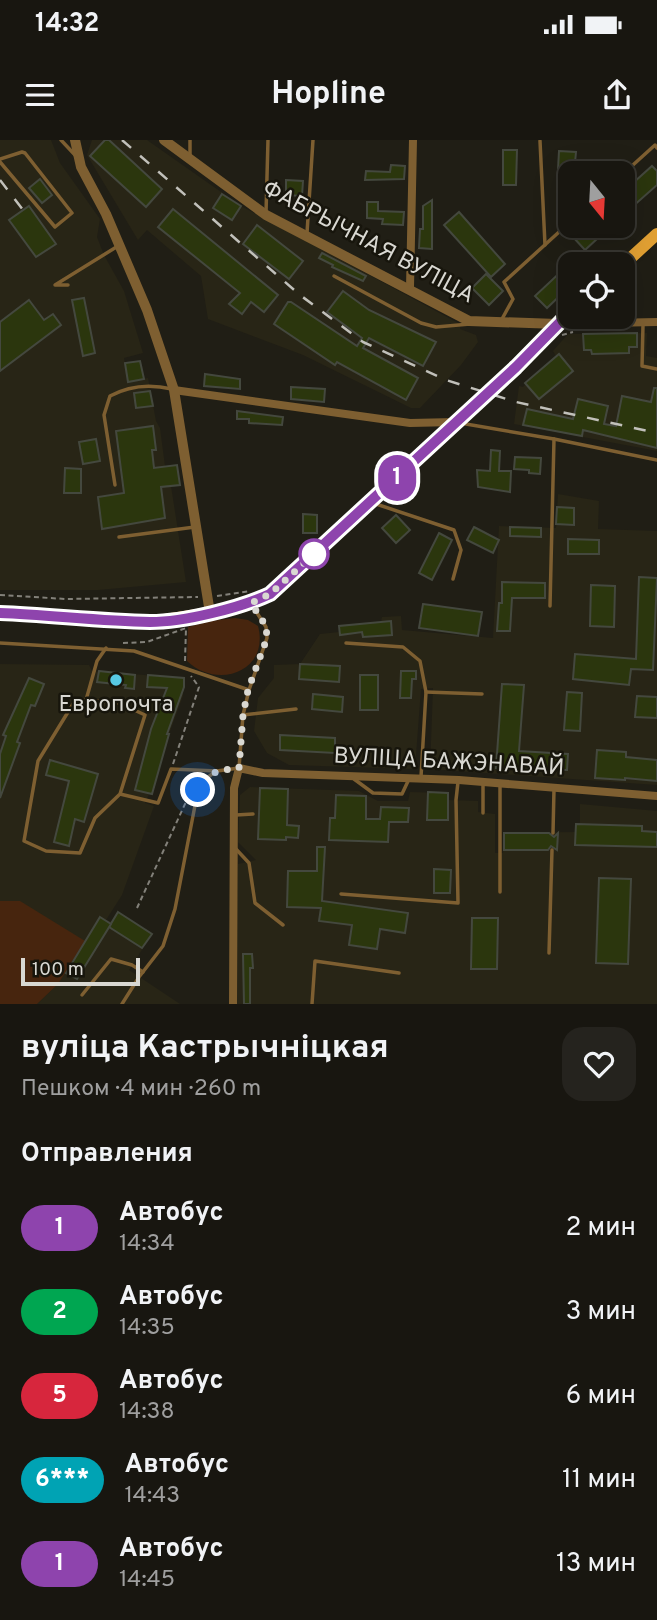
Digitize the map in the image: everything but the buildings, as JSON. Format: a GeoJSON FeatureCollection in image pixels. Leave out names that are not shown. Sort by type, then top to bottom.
{"type":"FeatureCollection","features":[{"type":"Feature","properties":{"kind":"main road"},"geometry":{"type":"LineString","coordinates":[[635,254],[657,234]]}},
{"type":"Feature","properties":{"kind":"main road"},"geometry":{"type":"LineString","coordinates":[[0,613],[152,622],[210,613],[251,603],[270,594],[371,503],[558,324]]}},
{"type":"Feature","properties":{"kind":"street"},"geometry":{"type":"LineString","coordinates":[[75,140],[78,159],[120,245],[150,319],[174,390],[210,613]]}},
{"type":"Feature","properties":{"kind":"street","name":"ФАБРЫЧНАЯ ВУЛІЦА"},"geometry":{"type":"LineString","coordinates":[[164,140],[266,215],[470,321],[558,324]]}},
{"type":"Feature","properties":{"kind":"street"},"geometry":{"type":"LineString","coordinates":[[410,288],[413,140]]}},
{"type":"Feature","properties":{"kind":"street","name":"ФАБРЫЧНАЯ ВУЛІЦА"},"geometry":{"type":"LineString","coordinates":[[635,322],[657,322]]}},
{"type":"Feature","properties":{"kind":"street"},"geometry":{"type":"LineString","coordinates":[[174,390],[410,424],[454,422]]}},
{"type":"Feature","properties":{"kind":"street"},"geometry":{"type":"LineString","coordinates":[[233,1004],[234,788],[239,768]]}},
{"type":"Feature","properties":{"kind":"street","name":"ВУЛІЦА БАЖЭНАВАЙ"},"geometry":{"type":"LineString","coordinates":[[239,768],[263,773],[459,780],[657,796]]}},
{"type":"Feature","properties":{"kind":"lane"},"geometry":{"type":"LineString","coordinates":[[61,140],[78,159]]}},
{"type":"Feature","properties":{"kind":"lane"},"geometry":{"type":"LineString","coordinates":[[190,140],[190,160]]}},
{"type":"Feature","properties":{"kind":"lane"},"geometry":{"type":"LineString","coordinates":[[266,215],[268,140]]}},
{"type":"Feature","properties":{"kind":"lane"},"geometry":{"type":"LineString","coordinates":[[306,235],[313,140]]}},
{"type":"Feature","properties":{"kind":"lane"},"geometry":{"type":"LineString","coordinates":[[540,141],[545,245]]}},
{"type":"Feature","properties":{"kind":"lane"},"geometry":{"type":"LineString","coordinates":[[635,163],[656,145]]}},
{"type":"Feature","properties":{"kind":"lane"},"geometry":{"type":"LineString","coordinates":[[25,153],[72,214],[55,227],[0,161],[25,153]]}},
{"type":"Feature","properties":{"kind":"lane"},"geometry":{"type":"LineString","coordinates":[[500,322],[513,299],[504,282],[558,233]]}},
{"type":"Feature","properties":{"kind":"lane"},"geometry":{"type":"LineString","coordinates":[[68,285],[55,285],[120,245]]}},
{"type":"Feature","properties":{"kind":"lane"},"geometry":{"type":"LineString","coordinates":[[334,276],[421,323],[436,327],[485,321]]}},
{"type":"Feature","properties":{"kind":"lane"},"geometry":{"type":"LineString","coordinates":[[643,322],[642,366],[657,369]]}},
{"type":"Feature","properties":{"kind":"lane"},"geometry":{"type":"LineString","coordinates":[[115,485],[104,415],[110,396],[119,391],[149,385],[174,390]]}},
{"type":"Feature","properties":{"kind":"lane"},"geometry":{"type":"LineString","coordinates":[[454,422],[657,460]]}},
{"type":"Feature","properties":{"kind":"lane"},"geometry":{"type":"LineString","coordinates":[[550,606],[554,439]]}},
{"type":"Feature","properties":{"kind":"lane"},"geometry":{"type":"LineString","coordinates":[[371,503],[454,530],[461,550],[453,579]]}},
{"type":"Feature","properties":{"kind":"lane"},"geometry":{"type":"LineString","coordinates":[[119,537],[197,526]]}},
{"type":"Feature","properties":{"kind":"lane"},"geometry":{"type":"LineString","coordinates":[[120,794],[158,803],[171,769],[217,771],[239,768],[243,715],[248,690],[267,638],[266,626],[251,603]]}},
{"type":"Feature","properties":{"kind":"lane"},"geometry":{"type":"LineString","coordinates":[[346,642],[403,647],[420,661],[426,692],[421,779]]}},
{"type":"Feature","properties":{"kind":"lane"},"geometry":{"type":"LineString","coordinates":[[0,643],[134,650],[248,690]]}},
{"type":"Feature","properties":{"kind":"lane"},"geometry":{"type":"LineString","coordinates":[[86,700],[97,661],[106,648]]}},
{"type":"Feature","properties":{"kind":"lane"},"geometry":{"type":"LineString","coordinates":[[426,692],[482,694]]}},
{"type":"Feature","properties":{"kind":"lane"},"geometry":{"type":"LineString","coordinates":[[76,699],[120,703],[145,715],[120,794],[96,818],[80,853],[46,851],[24,841],[38,761],[76,699]]}},
{"type":"Feature","properties":{"kind":"lane"},"geometry":{"type":"LineString","coordinates":[[243,715],[296,709]]}},
{"type":"Feature","properties":{"kind":"lane"},"geometry":{"type":"LineString","coordinates":[[122,1004],[163,946],[172,919],[201,782],[217,771]]}},
{"type":"Feature","properties":{"kind":"lane"},"geometry":{"type":"LineString","coordinates":[[353,778],[373,793],[402,794],[409,779]]}},
{"type":"Feature","properties":{"kind":"lane"},"geometry":{"type":"LineString","coordinates":[[341,894],[458,902],[456,800],[459,780]]}},
{"type":"Feature","properties":{"kind":"lane"},"geometry":{"type":"LineString","coordinates":[[482,813],[483,783]]}},
{"type":"Feature","properties":{"kind":"lane"},"geometry":{"type":"LineString","coordinates":[[499,783],[500,892]]}},
{"type":"Feature","properties":{"kind":"lane"},"geometry":{"type":"LineString","coordinates":[[553,833],[554,787]]}},
{"type":"Feature","properties":{"kind":"lane"},"geometry":{"type":"LineString","coordinates":[[234,815],[253,814]]}},
{"type":"Feature","properties":{"kind":"lane"},"geometry":{"type":"LineString","coordinates":[[234,847],[249,863],[255,903],[283,925]]}},
{"type":"Feature","properties":{"kind":"lane"},"geometry":{"type":"LineString","coordinates":[[549,953],[552,850]]}},
{"type":"Feature","properties":{"kind":"lane"},"geometry":{"type":"LineString","coordinates":[[82,995],[111,959],[132,965],[143,972]]}},
{"type":"Feature","properties":{"kind":"lane"},"geometry":{"type":"LineString","coordinates":[[312,1004],[316,961],[399,973]]}},
{"type":"Feature","properties":{"kind":"path"},"geometry":{"type":"LineString","coordinates":[[215,596],[258,590]]}},
{"type":"Feature","properties":{"kind":"path"},"geometry":{"type":"LineString","coordinates":[[0,595],[66,599],[201,597]]}},
{"type":"Feature","properties":{"kind":"path"},"geometry":{"type":"LineString","coordinates":[[117,648],[123,643],[147,642],[186,628],[185,667],[199,687],[171,769]]}},
{"type":"Feature","properties":{"kind":"path"},"geometry":{"type":"LineString","coordinates":[[137,908],[195,784],[201,782]]}},
{"type":"Feature","properties":{"kind":"shaded area"},"geometry":{"type":"Polygon","coordinates":[[[0,140],[51,140],[60,163],[100,219],[97,237],[124,291],[143,353],[124,358],[128,381],[148,378],[156,421],[160,428],[165,466],[177,465],[180,485],[171,486],[186,582],[98,590],[0,590],[0,140]]]}},
{"type":"Feature","properties":{"kind":"shaded area"},"geometry":{"type":"Polygon","coordinates":[[[92,140],[147,140],[241,206],[460,324],[460,329],[476,335],[478,342],[461,365],[420,408],[411,408],[303,355],[208,319],[201,276],[147,230],[138,240],[87,155],[92,140]]]}},
{"type":"Feature","properties":{"kind":"shaded area"},"geometry":{"type":"Polygon","coordinates":[[[647,333],[646,356],[657,358],[657,451],[514,424],[519,386],[523,387],[556,356],[553,351],[568,334],[647,333]]]}},
{"type":"Feature","properties":{"kind":"shaded area"},"geometry":{"type":"Polygon","coordinates":[[[558,494],[599,501],[598,529],[657,531],[657,785],[430,769],[433,688],[421,689],[415,769],[289,765],[267,753],[254,731],[258,698],[274,678],[274,665],[300,664],[320,634],[339,632],[339,626],[381,622],[382,617],[401,616],[402,630],[493,638],[499,526],[556,528],[558,494]]]}},
{"type":"Feature","properties":{"kind":"shaded area"},"geometry":{"type":"Polygon","coordinates":[[[235,618],[248,620],[258,626],[260,642],[249,665],[226,675],[199,670],[187,661],[188,627],[235,618]]]}},
{"type":"Feature","properties":{"kind":"shaded area"},"geometry":{"type":"Polygon","coordinates":[[[0,664],[89,665],[92,671],[184,678],[183,696],[152,795],[149,794],[145,803],[154,806],[122,895],[106,920],[152,934],[129,970],[180,1004],[37,1004],[58,984],[20,901],[0,901],[0,664]]]}},
{"type":"Feature","properties":{"kind":"shaded area"},"geometry":{"type":"Polygon","coordinates":[[[250,787],[359,791],[378,801],[408,801],[410,792],[448,793],[449,800],[478,801],[478,812],[495,814],[495,853],[503,853],[504,833],[575,832],[576,824],[580,823],[580,804],[657,811],[657,1004],[235,1004],[238,864],[256,860],[238,842],[240,795],[250,787]]]}},
{"type":"Feature","properties":{"kind":"shaded area"},"geometry":{"type":"Polygon","coordinates":[[[0,901],[20,901],[85,941],[58,984],[37,1004],[0,1004],[0,901]]]}},
{"type":"Feature","properties":{"kind":"railway"},"geometry":{"type":"LineString","coordinates":[[122,140],[300,295],[363,342],[446,380],[516,402],[657,433]]}},
{"type":"Feature","properties":{"kind":"railway"},"geometry":{"type":"LineString","coordinates":[[0,180],[23,210]]}},
{"type":"Feature","properties":{"kind":"bus line","name":"1"},"geometry":{"type":"LineString","coordinates":[[0,613],[167,621],[251,603],[270,594],[371,503],[558,324]]}},
{"type":"Feature","properties":{"kind":"place","name":"Европочта"},"geometry":{"type":"Point","coordinates":[116,680]}},
{"type":"Feature","properties":{"kind":"route"},"geometry":{"type":"LineString","coordinates":[[198,790],[207,776],[217,771],[239,768],[243,715],[248,690],[267,638],[262,617],[251,603],[270,594],[314,554]]}}]}
